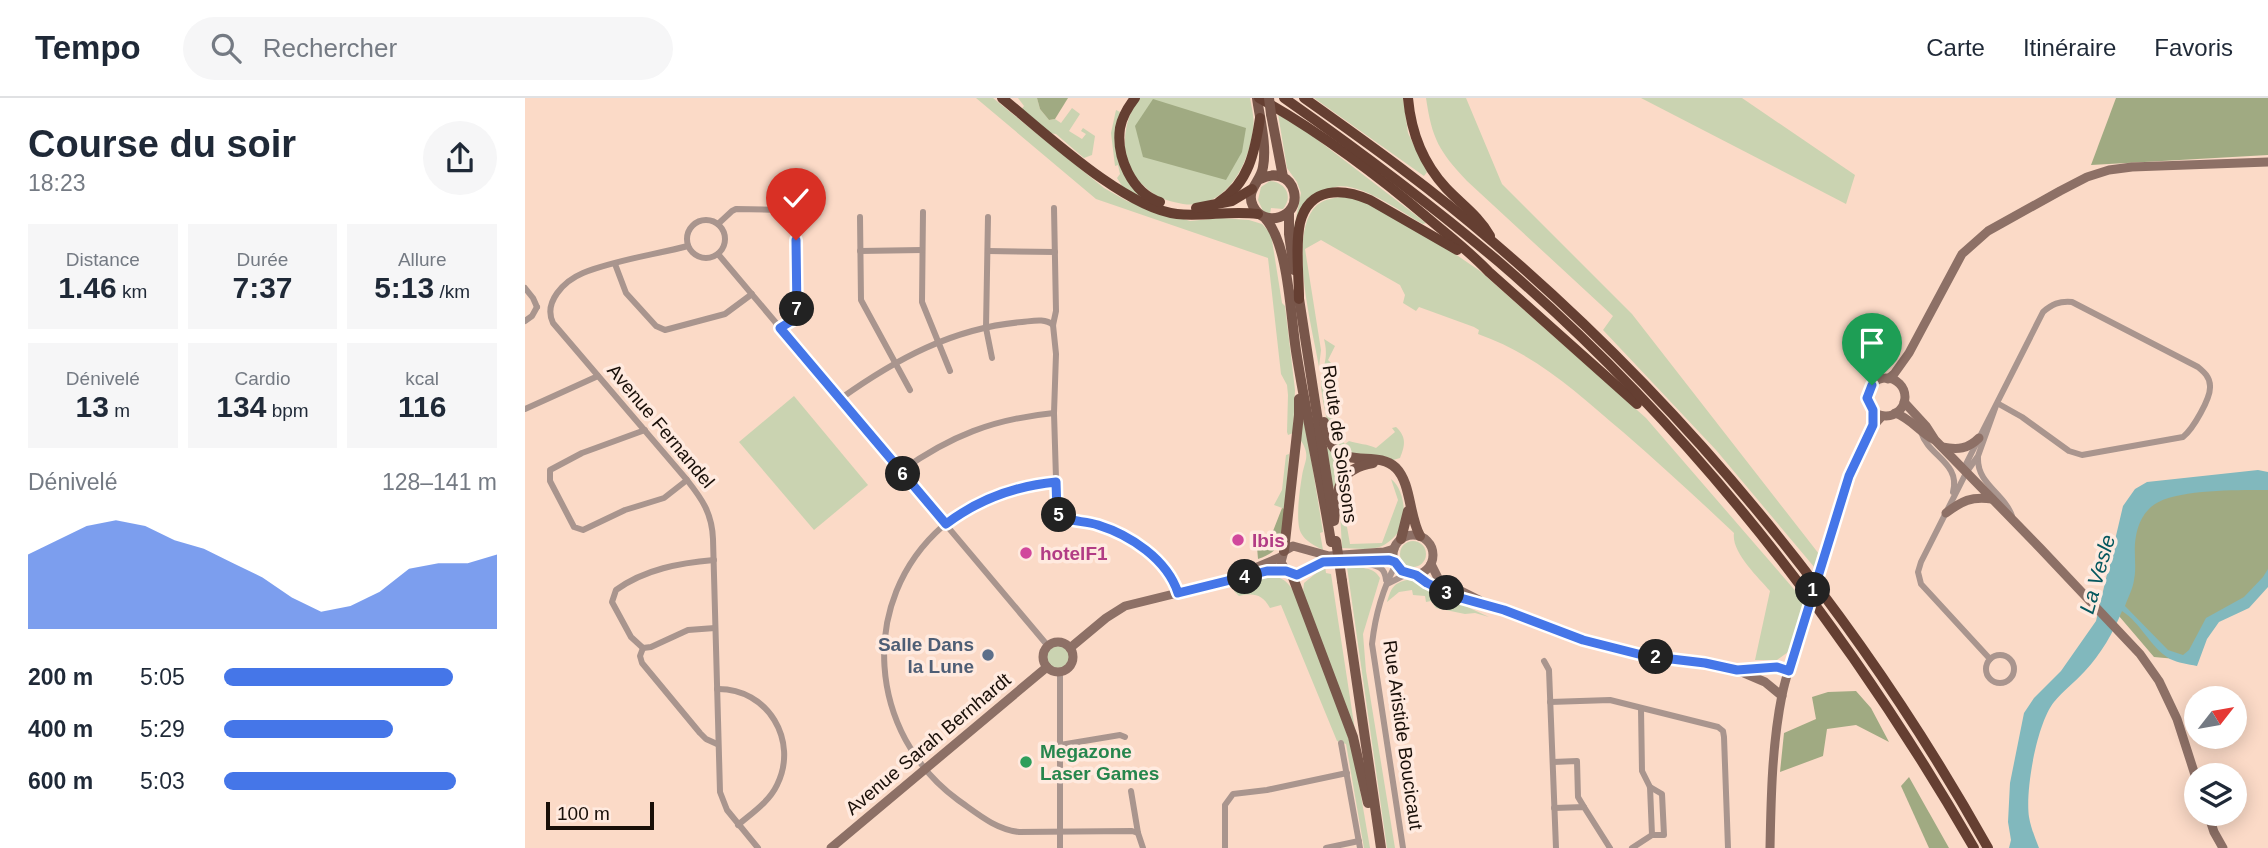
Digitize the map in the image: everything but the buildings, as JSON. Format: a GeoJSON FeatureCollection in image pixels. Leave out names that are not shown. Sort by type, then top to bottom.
{"type":"FeatureCollection","features":[{"type":"Feature","properties":{"kind":"highway"},"geometry":{"type":"LineString","coordinates":[[1002,98],[1087,167],[1147,205],[1175,214],[1231,212],[1262,216]]}},
{"type":"Feature","properties":{"kind":"highway"},"geometry":{"type":"LineString","coordinates":[[1135,98],[1120,127],[1123,160],[1132,181],[1150,199],[1178,208],[1197,208],[1238,199],[1252,189]]}},
{"type":"Feature","properties":{"kind":"highway"},"geometry":{"type":"LineString","coordinates":[[1284,98],[1426,202],[1499,263],[1608,365],[1687,447],[1789,569],[1848,648],[1937,783],[1974,848]]}},
{"type":"Feature","properties":{"kind":"highway"},"geometry":{"type":"LineString","coordinates":[[1304,98],[1432,192],[1493,242],[1599,339],[1671,412],[1797,559],[1858,640],[1901,703],[1988,848]]}},
{"type":"Feature","properties":{"kind":"highway"},"geometry":{"type":"LineString","coordinates":[[1408,98],[1412,132],[1429,165],[1445,187],[1484,225],[1493,242]]}},
{"type":"Feature","properties":{"kind":"highway"},"geometry":{"type":"LineString","coordinates":[[1258,100],[1294,118],[1343,151],[1411,204],[1609,377],[1657,424],[1687,447]]}},
{"type":"Feature","properties":{"kind":"highway"},"geometry":{"type":"LineString","coordinates":[[1214,205],[1227,197],[1242,181],[1253,155],[1259,118]]}},
{"type":"Feature","properties":{"kind":"highway"},"geometry":{"type":"LineString","coordinates":[[1299,299],[1300,225],[1308,206],[1331,192],[1342,191],[1370,200],[1489,272]]}},
{"type":"Feature","properties":{"kind":"main road"},"geometry":{"type":"LineString","coordinates":[[1258,100],[1264,156],[1260,179],[1252,189],[1251,202],[1262,216],[1278,218],[1289,212],[1294,201],[1294,190],[1283,177],[1269,98]]}},
{"type":"Feature","properties":{"kind":"main road"},"geometry":{"type":"LineString","coordinates":[[1260,179],[1275,175],[1283,177]]}},
{"type":"Feature","properties":{"kind":"main road","name":"Route de Soissons"},"geometry":{"type":"LineString","coordinates":[[1289,212],[1289,234],[1334,521],[1334,541]]}},
{"type":"Feature","properties":{"kind":"main road","name":"Route de Soissons"},"geometry":{"type":"LineString","coordinates":[[1262,216],[1272,225],[1280,244],[1296,356],[1334,541],[1373,824],[1379,848]]}},
{"type":"Feature","properties":{"kind":"main road"},"geometry":{"type":"LineString","coordinates":[[1283,554],[1299,415],[1296,356]]}},
{"type":"Feature","properties":{"kind":"main road"},"geometry":{"type":"LineString","coordinates":[[1315,394],[1334,448],[1353,459],[1380,459],[1397,470],[1420,536]]}},
{"type":"Feature","properties":{"kind":"main road"},"geometry":{"type":"LineString","coordinates":[[1334,521],[1338,489],[1345,475],[1356,467],[1371,463],[1392,465]]}},
{"type":"Feature","properties":{"kind":"main road"},"geometry":{"type":"LineString","coordinates":[[1401,539],[1408,503]]}},
{"type":"Feature","properties":{"kind":"main road"},"geometry":{"type":"LineString","coordinates":[[1289,573],[1353,737],[1373,824]]}},
{"type":"Feature","properties":{"kind":"main road","name":"Route de Soissons"},"geometry":{"type":"LineString","coordinates":[[1339,581],[1379,848]]}},
{"type":"Feature","properties":{"kind":"street"},"geometry":{"type":"LineString","coordinates":[[1873,425],[1873,410],[1867,398],[1869,389],[1875,382],[1888,379],[1894,374],[1909,353],[1962,254],[1988,231],[2087,177],[2120,169],[2268,162]]}},
{"type":"Feature","properties":{"kind":"street"},"geometry":{"type":"LineString","coordinates":[[1054,208],[1054,413],[1059,514],[1068,520],[1095,524],[1128,538],[1161,564],[1173,580],[1178,593]]}},
{"type":"Feature","properties":{"kind":"street"},"geometry":{"type":"LineString","coordinates":[[718,225],[736,209],[783,209],[793,215],[796,221],[797,314],[780,328]]}},
{"type":"Feature","properties":{"kind":"street"},"geometry":{"type":"LineString","coordinates":[[923,212],[922,302],[950,371]]}},
{"type":"Feature","properties":{"kind":"street"},"geometry":{"type":"LineString","coordinates":[[860,217],[861,300],[911,390]]}},
{"type":"Feature","properties":{"kind":"street"},"geometry":{"type":"LineString","coordinates":[[988,218],[986,328],[992,358]]}},
{"type":"Feature","properties":{"kind":"street"},"geometry":{"type":"LineString","coordinates":[[705,220],[718,225],[725,243],[718,254],[712,258],[697,257],[688,246],[688,231],[693,225],[705,220]]}},
{"type":"Feature","properties":{"kind":"street"},"geometry":{"type":"LineString","coordinates":[[537,307],[550,309],[556,295],[580,274],[688,246]]}},
{"type":"Feature","properties":{"kind":"street"},"geometry":{"type":"LineString","coordinates":[[860,251],[922,250]]}},
{"type":"Feature","properties":{"kind":"street"},"geometry":{"type":"LineString","coordinates":[[988,251],[1055,253]]}},
{"type":"Feature","properties":{"kind":"street"},"geometry":{"type":"LineString","coordinates":[[718,254],[1048,646]]}},
{"type":"Feature","properties":{"kind":"street"},"geometry":{"type":"LineString","coordinates":[[615,264],[627,293],[656,327],[665,330],[725,314],[752,294]]}},
{"type":"Feature","properties":{"kind":"street"},"geometry":{"type":"LineString","coordinates":[[525,288],[537,307]]}},
{"type":"Feature","properties":{"kind":"street"},"geometry":{"type":"LineString","coordinates":[[1966,473],[1966,464],[2043,312],[2061,301],[2072,302],[2198,367],[2211,382],[2210,393],[2191,431],[2183,437],[2082,455],[2069,451],[2022,417],[1997,404]]}},
{"type":"Feature","properties":{"kind":"street"},"geometry":{"type":"LineString","coordinates":[[525,321],[537,307]]}},
{"type":"Feature","properties":{"kind":"street","name":"Avenue Fernandel"},"geometry":{"type":"LineString","coordinates":[[550,309],[554,323],[687,480],[705,502],[709,512],[713,527],[717,744],[721,797],[727,810],[758,848]]}},
{"type":"Feature","properties":{"kind":"street"},"geometry":{"type":"LineString","coordinates":[[840,399],[895,362],[938,342],[986,328],[1036,320],[1049,321],[1053,325]]}},
{"type":"Feature","properties":{"kind":"street"},"geometry":{"type":"LineString","coordinates":[[1909,353],[1902,376],[1904,402],[1938,444],[2140,654],[2159,681],[2191,763]]}},
{"type":"Feature","properties":{"kind":"street"},"geometry":{"type":"LineString","coordinates":[[525,409],[598,376]]}},
{"type":"Feature","properties":{"kind":"street"},"geometry":{"type":"LineString","coordinates":[[1888,379],[1901,387]]}},
{"type":"Feature","properties":{"kind":"street"},"geometry":{"type":"LineString","coordinates":[[1895,414],[1904,402]]}},
{"type":"Feature","properties":{"kind":"street"},"geometry":{"type":"LineString","coordinates":[[1990,659],[1921,584],[1918,572],[1966,473],[1978,456],[1997,404]]}},
{"type":"Feature","properties":{"kind":"street"},"geometry":{"type":"LineString","coordinates":[[1873,410],[1882,416]]}},
{"type":"Feature","properties":{"kind":"street"},"geometry":{"type":"LineString","coordinates":[[901,471],[934,449],[967,432],[1004,420],[1054,413]]}},
{"type":"Feature","properties":{"kind":"street"},"geometry":{"type":"LineString","coordinates":[[1770,848],[1772,772],[1782,696],[1849,476],[1873,425],[1882,416],[1895,414],[1910,421],[1938,444],[1961,449],[1979,438]]}},
{"type":"Feature","properties":{"kind":"street"},"geometry":{"type":"LineString","coordinates":[[645,430],[582,453],[550,470],[550,481],[574,527],[583,530],[625,510],[664,498],[687,480]]}},
{"type":"Feature","properties":{"kind":"street"},"geometry":{"type":"LineString","coordinates":[[1921,432],[1923,440],[1953,472],[1955,485],[1946,513]]}},
{"type":"Feature","properties":{"kind":"street"},"geometry":{"type":"LineString","coordinates":[[1978,456],[1979,472],[2008,507],[2014,521]]}},
{"type":"Feature","properties":{"kind":"street"},"geometry":{"type":"LineString","coordinates":[[1056,482],[997,494],[969,508],[946,524],[921,551],[901,584],[889,618],[885,652],[886,685],[892,711],[905,741],[925,769],[951,794],[998,827],[1019,832],[1138,833]]}},
{"type":"Feature","properties":{"kind":"street"},"geometry":{"type":"LineString","coordinates":[[1946,513],[1968,499],[1992,499]]}},
{"type":"Feature","properties":{"kind":"street"},"geometry":{"type":"LineString","coordinates":[[1307,551],[1329,556],[1384,552],[1394,549],[1401,539],[1408,535],[1426,539],[1432,548],[1433,559],[1425,571],[1386,583],[1381,568],[1353,561]]}},
{"type":"Feature","properties":{"kind":"street"},"geometry":{"type":"LineString","coordinates":[[1178,593],[1266,565],[1293,546],[1303,547],[1307,551],[1310,559],[1308,568]]}},
{"type":"Feature","properties":{"kind":"street"},"geometry":{"type":"LineString","coordinates":[[1394,549],[1395,563]]}},
{"type":"Feature","properties":{"kind":"street"},"geometry":{"type":"LineString","coordinates":[[1283,554],[1281,562],[1289,573]]}},
{"type":"Feature","properties":{"kind":"street"},"geometry":{"type":"LineString","coordinates":[[714,559],[656,570],[616,590],[612,598],[616,611],[634,642],[643,648],[688,630],[715,628]]}},
{"type":"Feature","properties":{"kind":"street"},"geometry":{"type":"LineString","coordinates":[[1070,648],[1125,606],[1267,571],[1301,574],[1323,562],[1384,559],[1457,597],[1487,605]]}},
{"type":"Feature","properties":{"kind":"street","name":"Rue Aristide Boucicaut"},"geometry":{"type":"LineString","coordinates":[[1395,563],[1386,583],[1373,632],[1373,656],[1403,848]]}},
{"type":"Feature","properties":{"kind":"street"},"geometry":{"type":"LineString","coordinates":[[1431,564],[1439,580],[1487,605],[1583,640],[1646,656],[1737,670],[1765,682],[1782,696]]}},
{"type":"Feature","properties":{"kind":"street"},"geometry":{"type":"LineString","coordinates":[[1060,642],[1070,648],[1073,660],[1066,671],[1060,673],[1047,667],[1043,656],[1048,646],[1060,642]]}},
{"type":"Feature","properties":{"kind":"street"},"geometry":{"type":"LineString","coordinates":[[643,648],[640,656],[642,663],[700,733],[717,744]]}},
{"type":"Feature","properties":{"kind":"street"},"geometry":{"type":"LineString","coordinates":[[2004,655],[2012,660],[2015,669],[2012,678],[1999,684],[1991,680],[1986,667],[1990,659],[2004,655]]}},
{"type":"Feature","properties":{"kind":"street"},"geometry":{"type":"LineString","coordinates":[[1545,661],[1549,670],[1551,702],[1556,848]]}},
{"type":"Feature","properties":{"kind":"street","name":"Avenue Sarah Bernhardt"},"geometry":{"type":"LineString","coordinates":[[831,848],[1047,667]]}},
{"type":"Feature","properties":{"kind":"street"},"geometry":{"type":"LineString","coordinates":[[1737,670],[1777,667],[1789,671]]}},
{"type":"Feature","properties":{"kind":"street"},"geometry":{"type":"LineString","coordinates":[[1060,673],[1061,848]]}},
{"type":"Feature","properties":{"kind":"street"},"geometry":{"type":"LineString","coordinates":[[717,689],[741,693],[761,703],[778,724],[784,743],[784,761],[778,784],[768,798],[738,824]]}},
{"type":"Feature","properties":{"kind":"street"},"geometry":{"type":"LineString","coordinates":[[1551,702],[1610,700],[1718,727],[1723,732],[1728,848]]}},
{"type":"Feature","properties":{"kind":"street"},"geometry":{"type":"LineString","coordinates":[[1641,709],[1642,771],[1650,788],[1652,835]]}},
{"type":"Feature","properties":{"kind":"street"},"geometry":{"type":"LineString","coordinates":[[1060,745],[1119,735],[1125,737]]}},
{"type":"Feature","properties":{"kind":"street"},"geometry":{"type":"LineString","coordinates":[[1326,848],[1359,845],[1341,743]]}},
{"type":"Feature","properties":{"kind":"street"},"geometry":{"type":"LineString","coordinates":[[1553,762],[1577,761],[1578,797],[1610,848]]}},
{"type":"Feature","properties":{"kind":"street"},"geometry":{"type":"LineString","coordinates":[[1225,848],[1225,806],[1233,794],[1347,774]]}},
{"type":"Feature","properties":{"kind":"street"},"geometry":{"type":"LineString","coordinates":[[1632,848],[1652,835],[1664,835],[1662,794],[1650,788]]}},
{"type":"Feature","properties":{"kind":"street"},"geometry":{"type":"LineString","coordinates":[[1131,791],[1143,848]]}},
{"type":"Feature","properties":{"kind":"street"},"geometry":{"type":"LineString","coordinates":[[1554,808],[1584,807]]}},
{"type":"Feature","properties":{"kind":"street"},"geometry":{"type":"LineString","coordinates":[[2212,826],[2223,848]]}},
{"type":"Feature","properties":{"kind":"green space"},"geometry":{"type":"Polygon","coordinates":[[[976,98],[993,98],[1104,188],[1127,201],[1190,221],[1221,218],[1262,224],[1271,234],[1282,303],[1285,306],[1295,390],[1293,433],[1288,435],[1287,432],[1287,385],[1281,374],[1268,258],[1096,199],[976,98]]]}},
{"type":"Feature","properties":{"kind":"green space"},"geometry":{"type":"Polygon","coordinates":[[[1018,98],[1037,98],[1040,109],[1049,120],[1055,119],[1061,123],[1072,108],[1080,114],[1069,131],[1082,139],[1086,134],[1081,131],[1083,128],[1095,136],[1092,155],[1084,158],[1056,134],[1049,133],[1021,110],[1024,106],[1018,98]]]}},
{"type":"Feature","properties":{"kind":"green space"},"geometry":{"type":"Polygon","coordinates":[[[1037,98],[1068,98],[1055,119],[1049,120],[1040,109],[1037,98]]]}},
{"type":"Feature","properties":{"kind":"green space"},"geometry":{"type":"Polygon","coordinates":[[[1139,98],[1250,98],[1254,122],[1246,158],[1232,183],[1222,193],[1198,204],[1183,204],[1157,196],[1136,178],[1127,160],[1125,142],[1129,116],[1139,98]]]}},
{"type":"Feature","properties":{"kind":"green space"},"geometry":{"type":"Polygon","coordinates":[[[1314,98],[1403,98],[1408,133],[1427,172],[1424,176],[1314,98]]]}},
{"type":"Feature","properties":{"kind":"green space"},"geometry":{"type":"Polygon","coordinates":[[[1426,98],[1466,98],[1502,184],[1632,314],[1819,554],[1815,568],[1716,450],[1603,330],[1613,316],[1467,181],[1450,161],[1434,134],[1426,98]]]}},
{"type":"Feature","properties":{"kind":"green space"},"geometry":{"type":"Polygon","coordinates":[[[1641,98],[1742,98],[1855,175],[1846,204],[1641,98]]]}},
{"type":"Feature","properties":{"kind":"green space"},"geometry":{"type":"Polygon","coordinates":[[[2116,98],[2268,98],[2268,155],[2091,165],[2116,98]]]}},
{"type":"Feature","properties":{"kind":"green space"},"geometry":{"type":"Polygon","coordinates":[[[1153,99],[1246,128],[1242,152],[1226,180],[1143,157],[1135,126],[1153,99]]]}},
{"type":"Feature","properties":{"kind":"green space"},"geometry":{"type":"Polygon","coordinates":[[[1116,110],[1120,112],[1116,139],[1119,159],[1128,178],[1144,199],[1124,189],[1117,178],[1120,174],[1118,165],[1115,166],[1111,133],[1116,110]]]}},
{"type":"Feature","properties":{"kind":"green space"},"geometry":{"type":"Polygon","coordinates":[[[1278,114],[1310,134],[1426,223],[1423,224],[1366,192],[1342,186],[1332,188],[1323,195],[1294,228],[1301,193],[1287,168],[1278,114]]]}},
{"type":"Feature","properties":{"kind":"green space"},"geometry":{"type":"Polygon","coordinates":[[[1270,181],[1284,187],[1288,199],[1283,209],[1271,208],[1270,214],[1264,213],[1258,200],[1261,187],[1270,181]]]}},
{"type":"Feature","properties":{"kind":"green space"},"geometry":{"type":"Polygon","coordinates":[[[1348,197],[1365,202],[1439,243],[1480,271],[1646,418],[1805,602],[1791,650],[1777,660],[1755,660],[1770,591],[1741,556],[1734,533],[1623,432],[1537,364],[1478,334],[1479,330],[1474,327],[1419,307],[1416,311],[1403,303],[1405,295],[1400,285],[1321,240],[1305,249],[1321,350],[1319,367],[1304,283],[1303,237],[1308,218],[1317,205],[1332,198],[1348,197]]]}},
{"type":"Feature","properties":{"kind":"green space"},"geometry":{"type":"Polygon","coordinates":[[[1324,339],[1335,346],[1328,360],[1340,371],[1329,383],[1333,416],[1340,438],[1345,444],[1349,441],[1376,448],[1395,432],[1392,428],[1396,427],[1404,442],[1400,458],[1393,460],[1381,456],[1350,454],[1336,445],[1328,425],[1321,387],[1326,357],[1324,339]]]}},
{"type":"Feature","properties":{"kind":"green space"},"geometry":{"type":"Polygon","coordinates":[[[794,396],[868,485],[814,530],[739,442],[794,396]]]}},
{"type":"Feature","properties":{"kind":"green space"},"geometry":{"type":"Polygon","coordinates":[[[1303,421],[1323,532],[1320,533],[1323,550],[1305,538],[1299,528],[1299,496],[1306,458],[1300,439],[1303,421]]]}},
{"type":"Feature","properties":{"kind":"green space"},"geometry":{"type":"Polygon","coordinates":[[[1326,447],[1348,460],[1349,467],[1332,490],[1326,447]]]}},
{"type":"Feature","properties":{"kind":"green space"},"geometry":{"type":"Polygon","coordinates":[[[1289,454],[1285,509],[1274,505],[1282,490],[1286,455],[1289,454]]]}},
{"type":"Feature","properties":{"kind":"green space"},"geometry":{"type":"Polygon","coordinates":[[[2268,478],[2268,578],[2233,612],[2211,623],[2187,660],[2154,657],[2107,602],[2143,489],[2268,478]]]}},
{"type":"Feature","properties":{"kind":"green space"},"geometry":{"type":"Polygon","coordinates":[[[1348,479],[1341,493],[1350,544],[1382,543],[1398,500],[1391,479],[1399,489],[1404,511],[1402,525],[1396,535],[1378,548],[1342,548],[1339,493],[1348,479]]]}},
{"type":"Feature","properties":{"kind":"green space"},"geometry":{"type":"Polygon","coordinates":[[[1282,508],[1285,509],[1281,540],[1274,551],[1258,559],[1257,547],[1268,544],[1282,508]]]}},
{"type":"Feature","properties":{"kind":"green space"},"geometry":{"type":"Polygon","coordinates":[[[1413,541],[1422,545],[1426,554],[1422,563],[1413,567],[1404,563],[1400,554],[1404,545],[1413,541]]]}},
{"type":"Feature","properties":{"kind":"green space"},"geometry":{"type":"Polygon","coordinates":[[[1325,566],[1326,573],[1331,574],[1356,737],[1303,592],[1304,583],[1325,566]]]}},
{"type":"Feature","properties":{"kind":"green space"},"geometry":{"type":"Polygon","coordinates":[[[1347,567],[1370,570],[1380,578],[1363,634],[1366,671],[1395,848],[1387,848],[1347,567]]]}},
{"type":"Feature","properties":{"kind":"green space"},"geometry":{"type":"Polygon","coordinates":[[[1267,576],[1286,582],[1298,600],[1349,740],[1370,848],[1364,848],[1346,744],[1337,741],[1281,605],[1270,608],[1261,597],[1239,596],[1234,591],[1235,585],[1267,576]]]}},
{"type":"Feature","properties":{"kind":"green space"},"geometry":{"type":"Polygon","coordinates":[[[1407,580],[1418,582],[1489,617],[1436,608],[1431,601],[1426,602],[1425,596],[1413,595],[1412,590],[1399,592],[1387,602],[1393,587],[1407,580]]]}},
{"type":"Feature","properties":{"kind":"green space"},"geometry":{"type":"Polygon","coordinates":[[[1058,646],[1068,653],[1069,657],[1062,667],[1058,668],[1048,661],[1047,657],[1054,647],[1058,646]]]}},
{"type":"Feature","properties":{"kind":"green space"},"geometry":{"type":"Polygon","coordinates":[[[1856,691],[1871,708],[1889,742],[1856,725],[1827,729],[1823,756],[1780,772],[1784,733],[1816,719],[1812,697],[1828,692],[1856,691]]]}},
{"type":"Feature","properties":{"kind":"green space"},"geometry":{"type":"Polygon","coordinates":[[[1909,777],[1949,848],[1929,848],[1901,786],[1909,777]]]}},
{"type":"Feature","properties":{"kind":"water","name":"La Vesle"},"geometry":{"type":"Polygon","coordinates":[[[2258,470],[2268,472],[2268,490],[2210,491],[2178,495],[2155,504],[2148,510],[2137,531],[2134,580],[2125,606],[2168,650],[2183,655],[2189,650],[2206,618],[2244,597],[2268,569],[2268,587],[2249,608],[2219,622],[2207,639],[2197,666],[2173,660],[2163,654],[2122,611],[2101,650],[2085,671],[2054,702],[2042,725],[2034,757],[2028,805],[2039,848],[2009,848],[2010,783],[2024,713],[2034,698],[2061,671],[2096,621],[2123,506],[2135,489],[2147,482],[2258,470]]]}},
{"type":"Feature","properties":{"kind":"place","name":"Ibis"},"geometry":{"type":"Point","coordinates":[1238,540]}},
{"type":"Feature","properties":{"kind":"place","name":"hotelF1"},"geometry":{"type":"Point","coordinates":[1026,553]}},
{"type":"Feature","properties":{"kind":"place","name":"Salle Dans la Lune"},"geometry":{"type":"Point","coordinates":[988,655]}},
{"type":"Feature","properties":{"kind":"place","name":"Megazone Laser Games"},"geometry":{"type":"Point","coordinates":[1026,762]}},
{"type":"Feature","properties":{"kind":"route"},"geometry":{"type":"LineString","coordinates":[[796,240],[797,314],[780,328],[946,524],[979,502],[997,494],[1056,482],[1057,512],[1061,517],[1095,524],[1128,538],[1161,564],[1173,580],[1178,593],[1267,571],[1286,571],[1297,575],[1312,565],[1323,562],[1389,560],[1395,562],[1398,568],[1407,574],[1416,575],[1457,597],[1504,610],[1567,635],[1646,656],[1737,670],[1777,667],[1789,671],[1849,476],[1873,425],[1873,410],[1867,398],[1872,385]]}}]}
